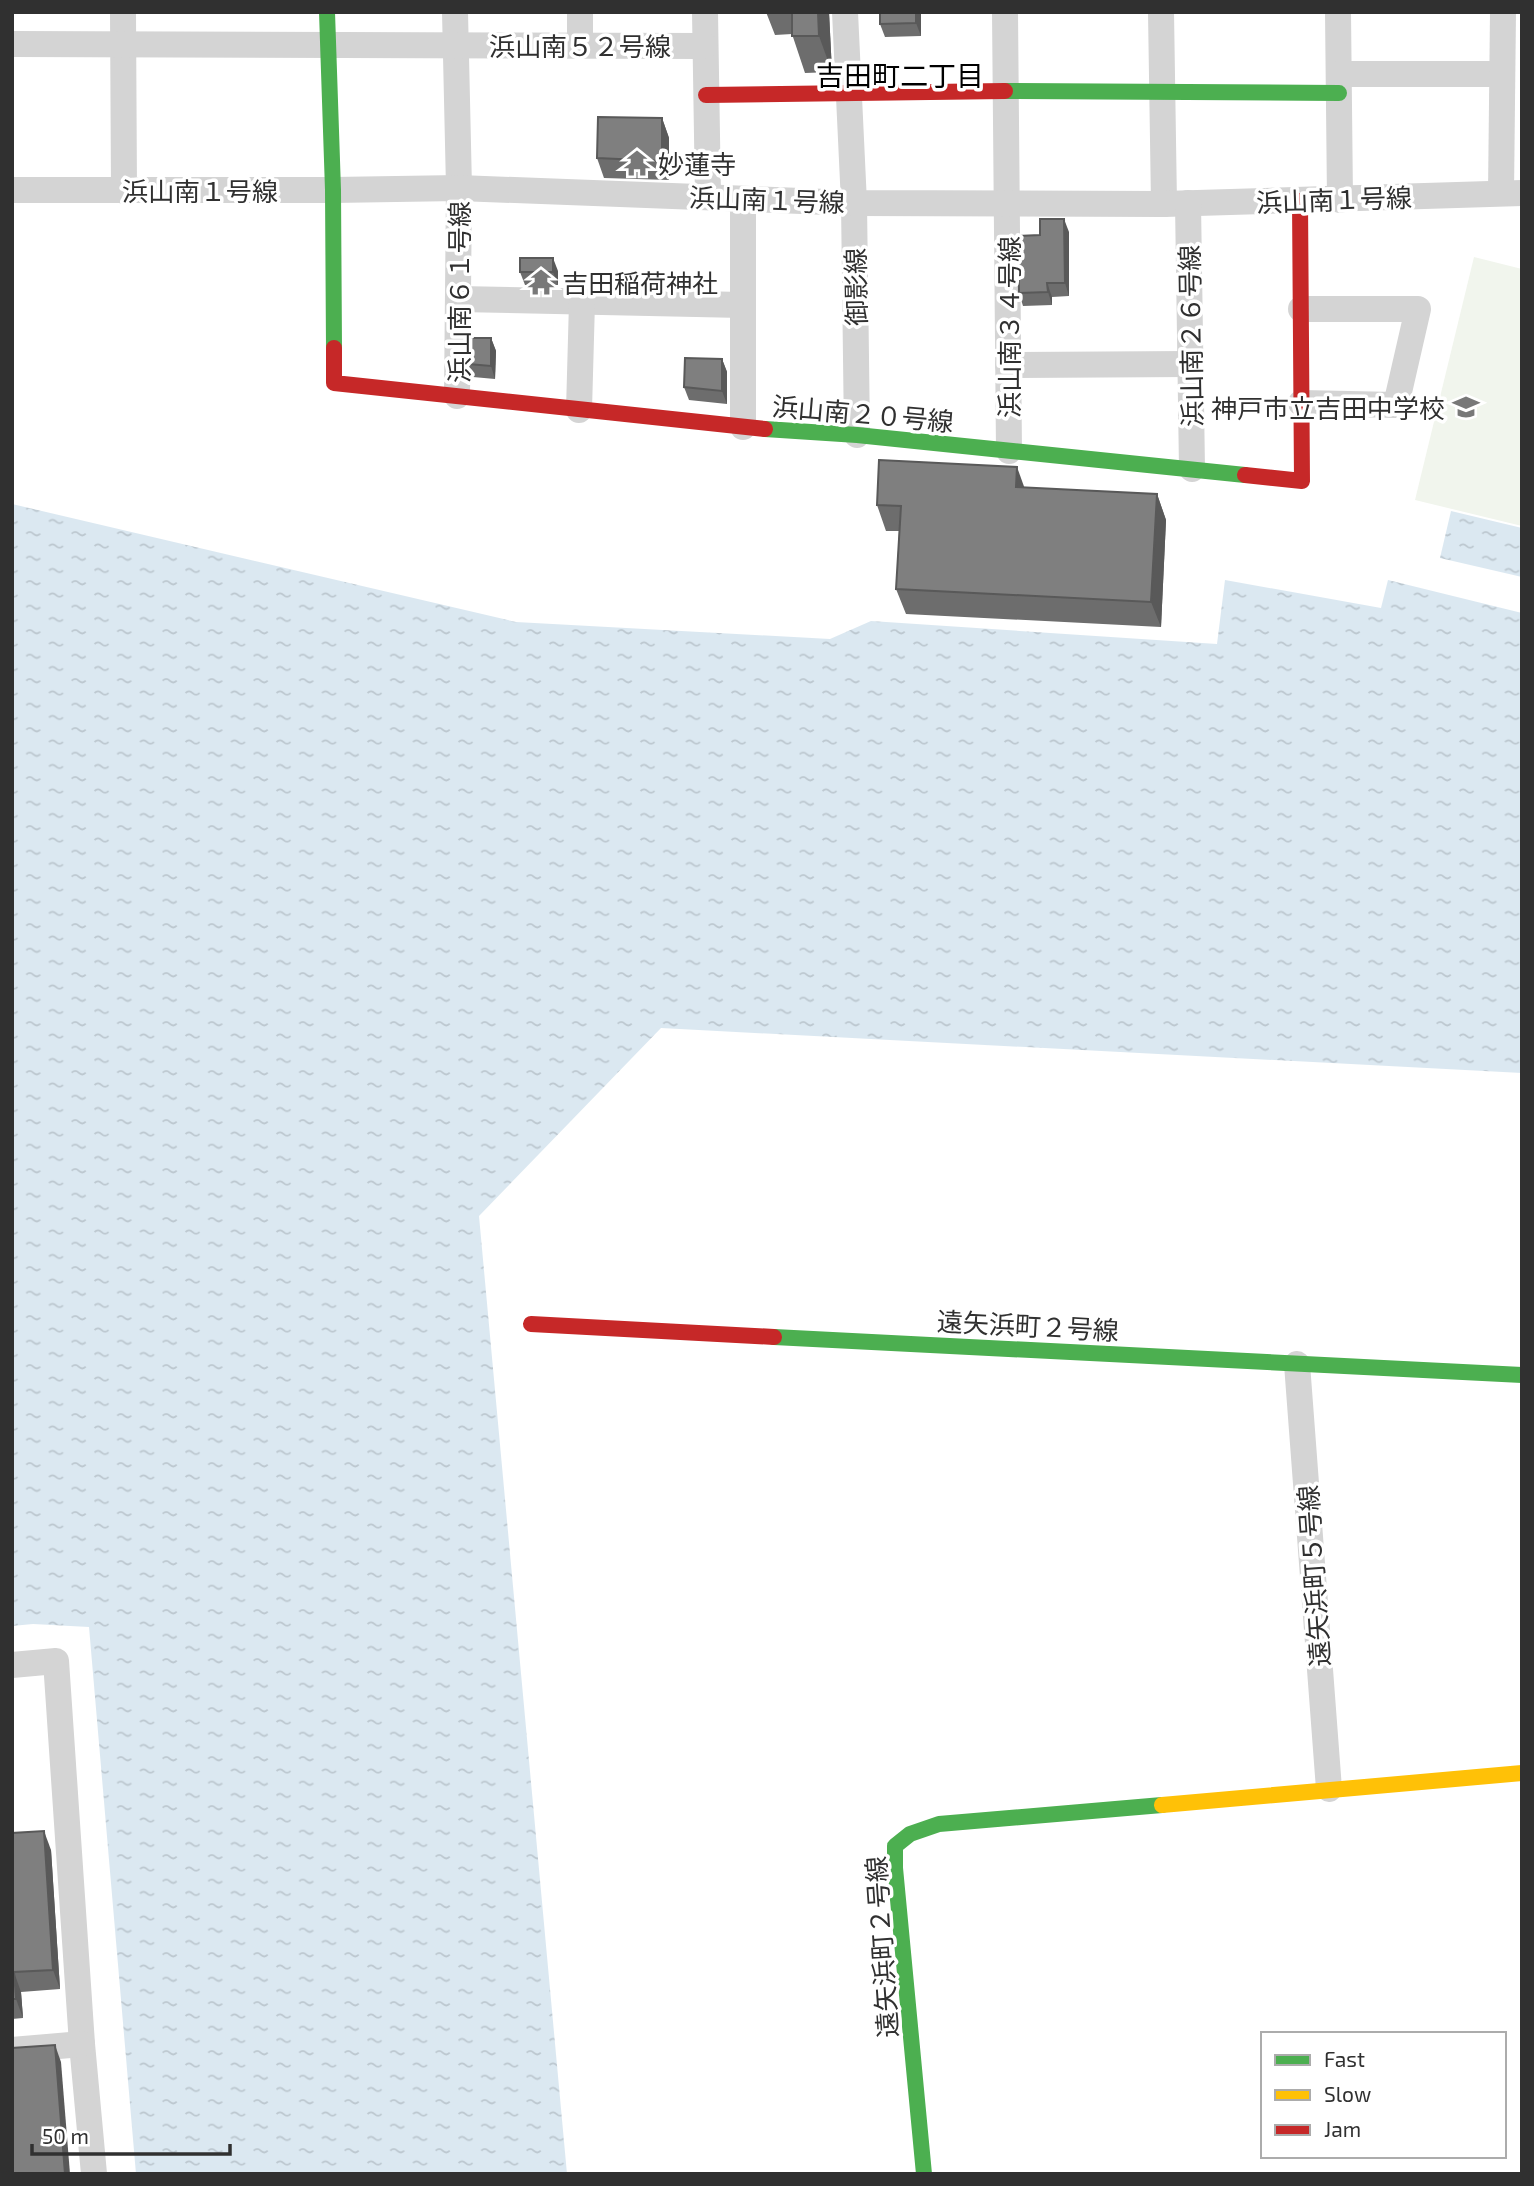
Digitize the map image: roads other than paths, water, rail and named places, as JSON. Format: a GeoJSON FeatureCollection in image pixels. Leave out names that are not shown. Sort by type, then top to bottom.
{"type":"FeatureCollection","features":[{"type":"Feature","properties":{"kind":"street"},"geometry":{"type":"LineString","coordinates":[[123,12],[124,191]]}},
{"type":"Feature","properties":{"kind":"street"},"geometry":{"type":"LineString","coordinates":[[327,12],[333,190]]}},
{"type":"Feature","properties":{"kind":"street","name":"浜山南６１号線"},"geometry":{"type":"LineString","coordinates":[[455,12],[459,188],[457,396]]}},
{"type":"Feature","properties":{"kind":"street"},"geometry":{"type":"LineString","coordinates":[[580,12],[580,45]]}},
{"type":"Feature","properties":{"kind":"street"},"geometry":{"type":"LineString","coordinates":[[705,12],[708,197]]}},
{"type":"Feature","properties":{"kind":"street","name":"御影線"},"geometry":{"type":"LineString","coordinates":[[845,12],[854,202],[857,435]]}},
{"type":"Feature","properties":{"kind":"street","name":"浜山南３４号線"},"geometry":{"type":"LineString","coordinates":[[1005,12],[1009,451]]}},
{"type":"Feature","properties":{"kind":"street","name":"浜山南２６号線"},"geometry":{"type":"LineString","coordinates":[[1161,12],[1163,92],[1190,364],[1192,469]]}},
{"type":"Feature","properties":{"kind":"street"},"geometry":{"type":"LineString","coordinates":[[1338,12],[1340,200]]}},
{"type":"Feature","properties":{"kind":"street"},"geometry":{"type":"LineString","coordinates":[[1503,12],[1502,74],[1512,193]]}},
{"type":"Feature","properties":{"kind":"street","name":"浜山南５２号線"},"geometry":{"type":"LineString","coordinates":[[12,44],[705,46]]}},
{"type":"Feature","properties":{"kind":"street"},"geometry":{"type":"LineString","coordinates":[[706,95],[1163,92],[1502,74]]}},
{"type":"Feature","properties":{"kind":"street","name":"浜山南１号線"},"geometry":{"type":"LineString","coordinates":[[12,190],[459,188],[854,202],[1176,204],[1512,193]]}},
{"type":"Feature","properties":{"kind":"street","name":"浜山南２０号線"},"geometry":{"type":"LineString","coordinates":[[333,190],[334,383],[743,427],[857,435],[1302,481],[1300,201]]}},
{"type":"Feature","properties":{"kind":"street"},"geometry":{"type":"LineString","coordinates":[[743,199],[743,427]]}},
{"type":"Feature","properties":{"kind":"street"},"geometry":{"type":"LineString","coordinates":[[458,299],[743,305]]}},
{"type":"Feature","properties":{"kind":"street"},"geometry":{"type":"LineString","coordinates":[[579,410],[582,302]]}},
{"type":"Feature","properties":{"kind":"street"},"geometry":{"type":"LineString","coordinates":[[1301,309],[1418,309],[1396,405],[1301,403]]}},
{"type":"Feature","properties":{"kind":"street"},"geometry":{"type":"LineString","coordinates":[[1008,365],[1190,364]]}},
{"type":"Feature","properties":{"kind":"street","name":"遠矢浜町２号線"},"geometry":{"type":"LineString","coordinates":[[531,1324],[1522,1375]]}},
{"type":"Feature","properties":{"kind":"street","name":"遠矢浜町５号線"},"geometry":{"type":"LineString","coordinates":[[1297,1363],[1329,1790]]}},
{"type":"Feature","properties":{"kind":"street"},"geometry":{"type":"LineString","coordinates":[[12,1665],[56,1661],[82,2044],[94,2174]]}},
{"type":"Feature","properties":{"kind":"street","name":"遠矢浜町２号線"},"geometry":{"type":"LineString","coordinates":[[924,2174],[895,1846],[910,1834],[939,1824],[1522,1773]]}},
{"type":"Feature","properties":{"kind":"street"},"geometry":{"type":"LineString","coordinates":[[12,2050],[82,2044]]}},
{"type":"Feature","properties":{"kind":"water"},"geometry":{"type":"Polygon","coordinates":[[[12,504],[516,622],[830,639],[871,621],[1217,644],[1225,580],[1381,608],[1388,580],[1522,613],[1522,1073],[661,1028],[479,1216],[567,2174],[136,2174],[89,1627],[33,1624],[12,1626],[12,504]]]}},
{"type":"Feature","properties":{"kind":"water"},"geometry":{"type":"Polygon","coordinates":[[[1451,511],[1522,528],[1522,577],[1440,558],[1451,511]]]}},
{"type":"Feature","properties":{"kind":"place","name":"妙蓮寺"},"geometry":{"type":"Point","coordinates":[637,163]}},
{"type":"Feature","properties":{"kind":"place","name":"吉田稲荷神社"},"geometry":{"type":"Point","coordinates":[541,282]}},
{"type":"Feature","properties":{"kind":"place","name":"神戸市立吉田中学校"},"geometry":{"type":"Point","coordinates":[1466,407]}},
{"type":"Feature","properties":{"kind":"district","name":"吉田町二丁目"},"geometry":{"type":"Point","coordinates":[900,75]}}]}
